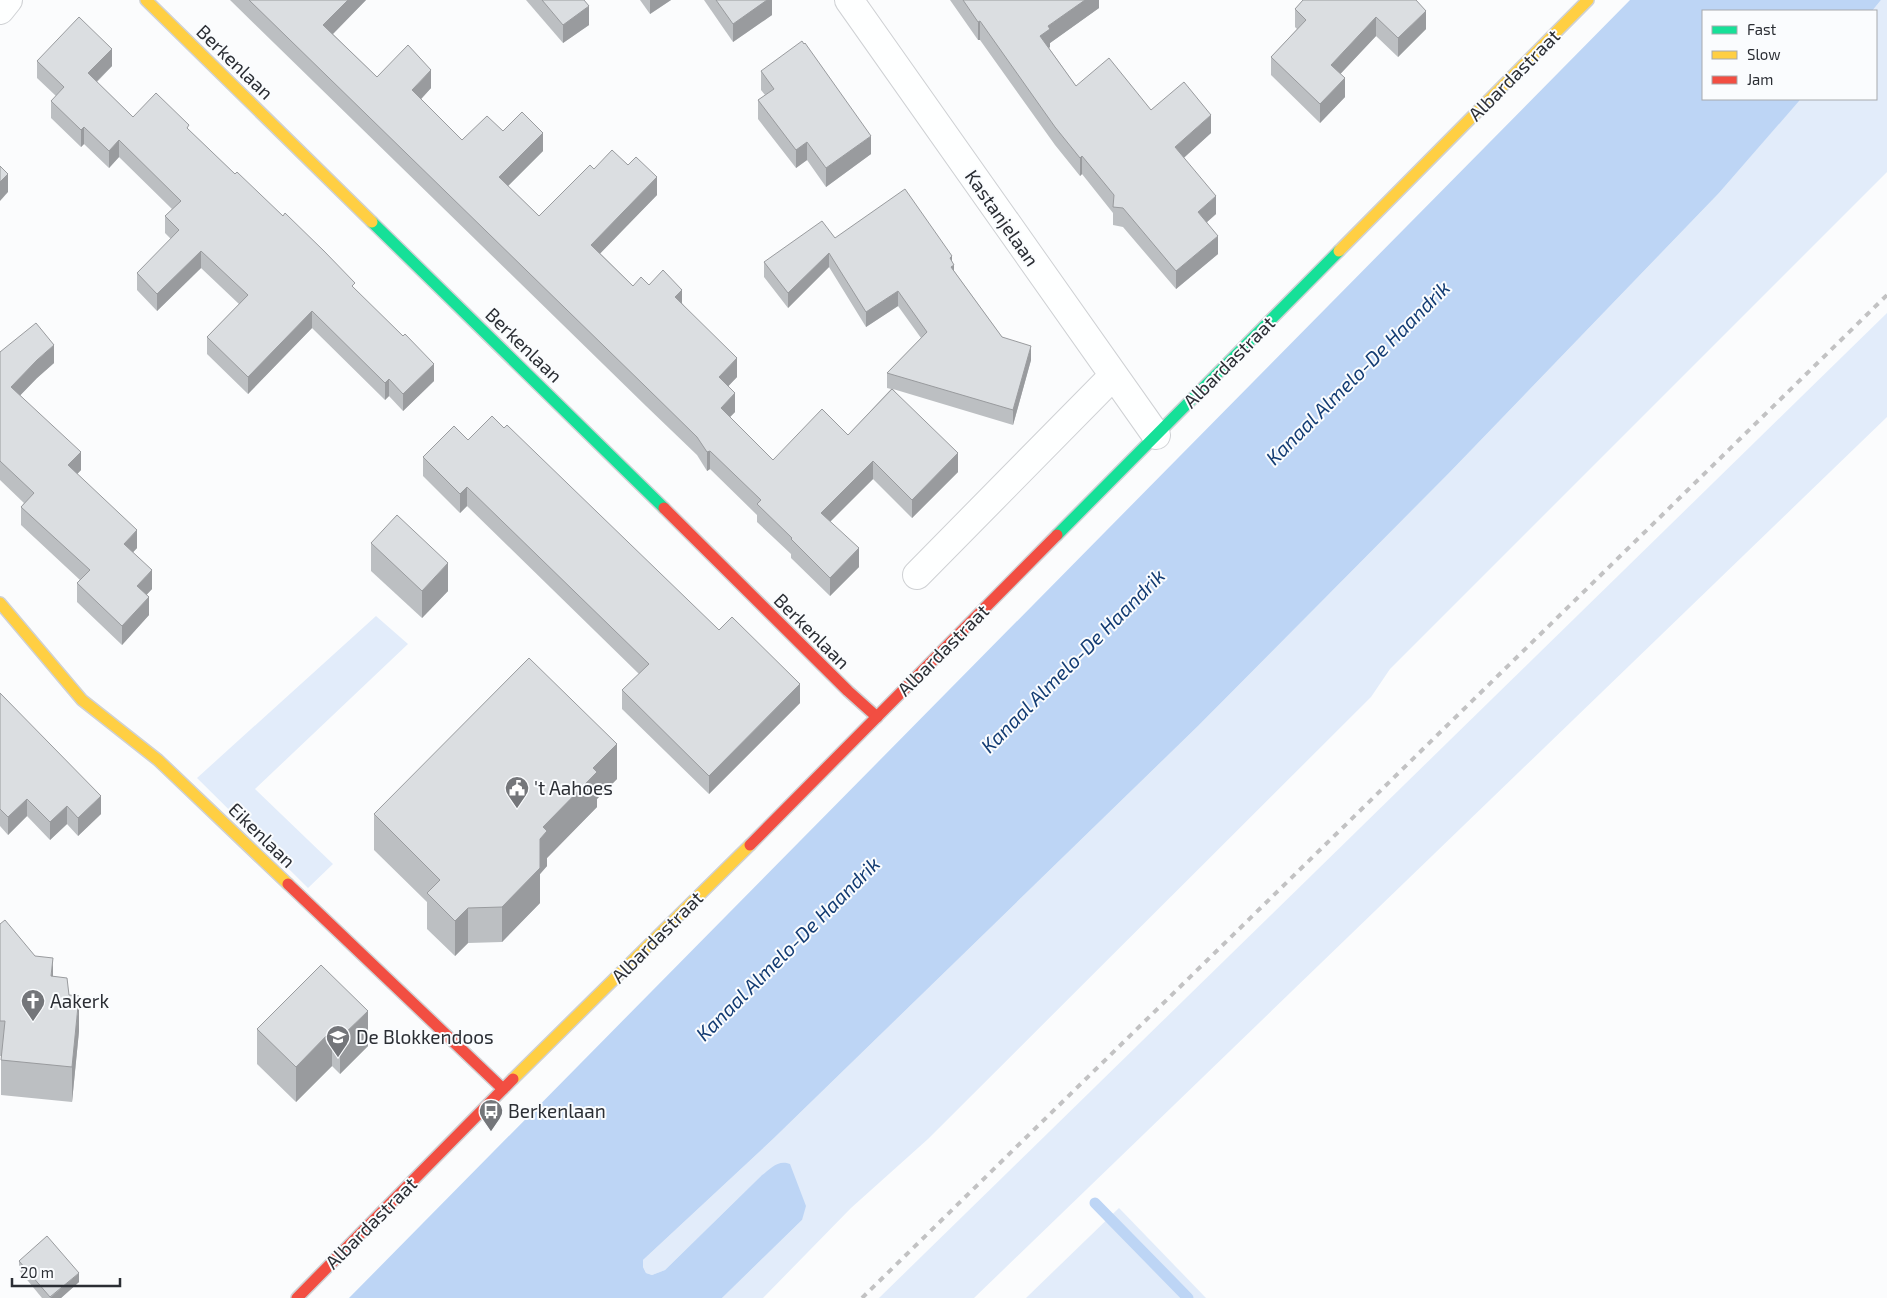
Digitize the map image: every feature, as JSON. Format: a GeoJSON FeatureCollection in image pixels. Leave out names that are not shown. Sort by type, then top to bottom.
{"type":"FeatureCollection","features":[{"type":"Feature","properties":{"kind":"street"},"geometry":{"type":"LineString","coordinates":[[0,10],[8,0]]}},
{"type":"Feature","properties":{"kind":"street","name":"Berkenlaan"},"geometry":{"type":"LineString","coordinates":[[146,0],[558,403],[848,691],[877,717]]}},
{"type":"Feature","properties":{"kind":"street","name":"Kastanjelaan"},"geometry":{"type":"LineString","coordinates":[[849,0],[1156,435]]}},
{"type":"Feature","properties":{"kind":"street","name":"Albardastraat"},"geometry":{"type":"LineString","coordinates":[[297,1298],[503,1089],[877,717],[1588,0]]}},
{"type":"Feature","properties":{"kind":"street"},"geometry":{"type":"LineString","coordinates":[[917,575],[1113,376]]}},
{"type":"Feature","properties":{"kind":"street","name":"Eikenlaan"},"geometry":{"type":"LineString","coordinates":[[0,603],[82,700],[158,760],[503,1089]]}},
{"type":"Feature","properties":{"kind":"shaded area"},"geometry":{"type":"Polygon","coordinates":[[[1881,0],[1887,0],[1887,172],[1390,669],[1371,697],[928,1139],[851,1208],[763,1298],[722,1298],[802,1220],[761,1176],[665,1270],[652,1275],[646,1273],[643,1267],[643,1260],[773,1139],[1198,726],[1450,472],[1719,193],[1799,100],[1877,100],[1877,10],[1873,10],[1881,0]]]}},
{"type":"Feature","properties":{"kind":"shaded area"},"geometry":{"type":"Polygon","coordinates":[[[1887,313],[1887,417],[974,1298],[879,1298],[1887,313]]]}},
{"type":"Feature","properties":{"kind":"shaded area"},"geometry":{"type":"Polygon","coordinates":[[[376,616],[408,644],[255,789],[333,864],[308,888],[197,778],[376,616]]]}},
{"type":"Feature","properties":{"kind":"shaded area"},"geometry":{"type":"Polygon","coordinates":[[[1119,1208],[1206,1298],[1026,1298],[1119,1208]]]}},
{"type":"Feature","properties":{"kind":"water","name":"Kanaal Almelo-De Haandrik"},"geometry":{"type":"Polygon","coordinates":[[[1630,0],[1881,0],[1873,10],[1702,10],[1702,100],[1799,101],[1719,193],[1450,472],[1198,726],[773,1139],[643,1260],[643,1267],[646,1273],[652,1275],[665,1270],[761,1176],[778,1164],[790,1164],[806,1206],[802,1220],[722,1298],[349,1298],[1630,0]]]}},
{"type":"Feature","properties":{"kind":"building"},"geometry":{"type":"Polygon","coordinates":[[[249,0],[348,0],[323,25],[377,77],[408,45],[431,70],[412,90],[462,140],[487,116],[503,131],[522,112],[543,133],[499,177],[539,216],[590,165],[594,169],[612,150],[628,165],[636,157],[657,177],[591,245],[633,286],[641,277],[649,285],[663,270],[682,290],[675,297],[737,358],[719,377],[735,393],[721,408],[773,460],[822,409],[848,435],[892,389],[958,453],[912,500],[873,461],[821,513],[859,548],[830,578],[757,504],[761,500],[710,451],[707,452],[697,437],[249,0]]]}},
{"type":"Feature","properties":{"kind":"building"},"geometry":{"type":"Polygon","coordinates":[[[542,0],[584,0],[589,6],[563,25],[542,0]]]}},
{"type":"Feature","properties":{"kind":"building"},"geometry":{"type":"Polygon","coordinates":[[[716,0],[767,0],[733,24],[716,0]]]}},
{"type":"Feature","properties":{"kind":"building"},"geometry":{"type":"Polygon","coordinates":[[[963,0],[1085,0],[1048,26],[1050,29],[1040,36],[1076,86],[1109,58],[1151,110],[1184,82],[1211,115],[1175,147],[1216,196],[1198,212],[1218,236],[1176,271],[1123,208],[1113,207],[1114,195],[1055,127],[963,0]]]}},
{"type":"Feature","properties":{"kind":"building"},"geometry":{"type":"Polygon","coordinates":[[[1303,0],[1416,0],[1426,11],[1398,38],[1376,17],[1331,65],[1345,78],[1320,104],[1271,57],[1306,20],[1295,9],[1303,0]]]}},
{"type":"Feature","properties":{"kind":"building"},"geometry":{"type":"Polygon","coordinates":[[[79,17],[112,49],[88,73],[133,117],[156,93],[189,125],[187,128],[235,174],[237,172],[283,216],[285,213],[324,251],[355,283],[352,286],[403,336],[405,334],[434,364],[403,394],[389,379],[385,383],[312,311],[248,377],[207,337],[248,295],[201,251],[157,294],[137,273],[179,230],[165,216],[181,201],[119,140],[109,151],[84,127],[81,130],[51,101],[64,87],[37,61],[79,17]]]}},
{"type":"Feature","properties":{"kind":"building"},"geometry":{"type":"Polygon","coordinates":[[[802,41],[871,136],[826,168],[807,142],[796,150],[758,100],[774,89],[761,71],[802,41]]]}},
{"type":"Feature","properties":{"kind":"building"},"geometry":{"type":"Polygon","coordinates":[[[0,166],[8,174],[0,182],[0,166]]]}},
{"type":"Feature","properties":{"kind":"building"},"geometry":{"type":"Polygon","coordinates":[[[905,189],[952,256],[950,258],[954,265],[951,267],[1002,337],[1031,346],[1013,410],[887,373],[927,332],[898,291],[866,312],[829,253],[788,293],[764,262],[822,221],[835,238],[905,189]]]}},
{"type":"Feature","properties":{"kind":"building"},"geometry":{"type":"Polygon","coordinates":[[[36,323],[54,345],[11,387],[81,452],[68,465],[137,530],[124,544],[152,570],[137,586],[149,597],[122,626],[77,583],[90,570],[21,507],[34,493],[0,461],[0,352],[36,323]]]}},
{"type":"Feature","properties":{"kind":"building"},"geometry":{"type":"Polygon","coordinates":[[[492,416],[504,428],[507,425],[719,630],[732,617],[800,684],[709,776],[622,690],[649,664],[467,487],[460,494],[423,457],[454,426],[468,440],[492,416]]]}},
{"type":"Feature","properties":{"kind":"building"},"geometry":{"type":"Polygon","coordinates":[[[397,515],[448,563],[422,591],[371,543],[397,515]]]}},
{"type":"Feature","properties":{"kind":"building"},"geometry":{"type":"Polygon","coordinates":[[[529,658],[617,744],[593,768],[597,772],[543,827],[547,831],[540,839],[540,868],[502,907],[468,908],[455,921],[427,893],[440,880],[374,814],[529,658]]]}},
{"type":"Feature","properties":{"kind":"building"},"geometry":{"type":"Polygon","coordinates":[[[0,693],[101,796],[78,818],[67,806],[50,822],[27,799],[8,817],[0,809],[0,693]]]}},
{"type":"Feature","properties":{"kind":"building","name":"Aakerk"},"geometry":{"type":"Polygon","coordinates":[[[5,920],[35,956],[53,958],[51,976],[67,978],[69,995],[79,996],[72,1067],[1,1060],[5,1021],[0,1021],[0,924],[5,920]]]}},
{"type":"Feature","properties":{"kind":"building"},"geometry":{"type":"Polygon","coordinates":[[[321,965],[368,1011],[340,1038],[332,1030],[296,1067],[257,1029],[321,965]]]}},
{"type":"Feature","properties":{"kind":"building"},"geometry":{"type":"Polygon","coordinates":[[[47,1236],[79,1273],[50,1297],[19,1261],[47,1236]]]}},
{"type":"Feature","properties":{"kind":"waterway"},"geometry":{"type":"LineString","coordinates":[[1095,1203],[1188,1298]]}},
{"type":"Feature","properties":{"kind":"railway"},"geometry":{"type":"LineString","coordinates":[[862,1298],[1887,295]]}},
{"type":"Feature","properties":{"kind":"traffic: fast"},"geometry":{"type":"LineString","coordinates":[[372,222],[664,508]]}},
{"type":"Feature","properties":{"kind":"traffic: fast"},"geometry":{"type":"LineString","coordinates":[[1057,535],[1339,251]]}},
{"type":"Feature","properties":{"kind":"traffic: slow"},"geometry":{"type":"LineString","coordinates":[[146,0],[372,222]]}},
{"type":"Feature","properties":{"kind":"traffic: slow"},"geometry":{"type":"LineString","coordinates":[[1339,251],[1588,0]]}},
{"type":"Feature","properties":{"kind":"traffic: slow"},"geometry":{"type":"LineString","coordinates":[[0,603],[82,700],[158,760],[288,884]]}},
{"type":"Feature","properties":{"kind":"traffic: slow"},"geometry":{"type":"LineString","coordinates":[[513,1079],[750,845]]}},
{"type":"Feature","properties":{"kind":"traffic: jam"},"geometry":{"type":"LineString","coordinates":[[664,508],[848,691],[877,717]]}},
{"type":"Feature","properties":{"kind":"traffic: jam"},"geometry":{"type":"LineString","coordinates":[[750,845],[1057,535]]}},
{"type":"Feature","properties":{"kind":"traffic: jam"},"geometry":{"type":"LineString","coordinates":[[288,884],[503,1089]]}},
{"type":"Feature","properties":{"kind":"traffic: jam"},"geometry":{"type":"LineString","coordinates":[[297,1298],[513,1079]]}},
{"type":"Feature","properties":{"kind":"place","name":"'t Aahoes"},"geometry":{"type":"Point","coordinates":[517,809]}},
{"type":"Feature","properties":{"kind":"place","name":"Aakerk"},"geometry":{"type":"Point","coordinates":[33,1022]}},
{"type":"Feature","properties":{"kind":"place","name":"De Blokkendoos"},"geometry":{"type":"Point","coordinates":[338,1058]}},
{"type":"Feature","properties":{"kind":"place","name":"Berkenlaan"},"geometry":{"type":"Point","coordinates":[491,1132]}}]}
